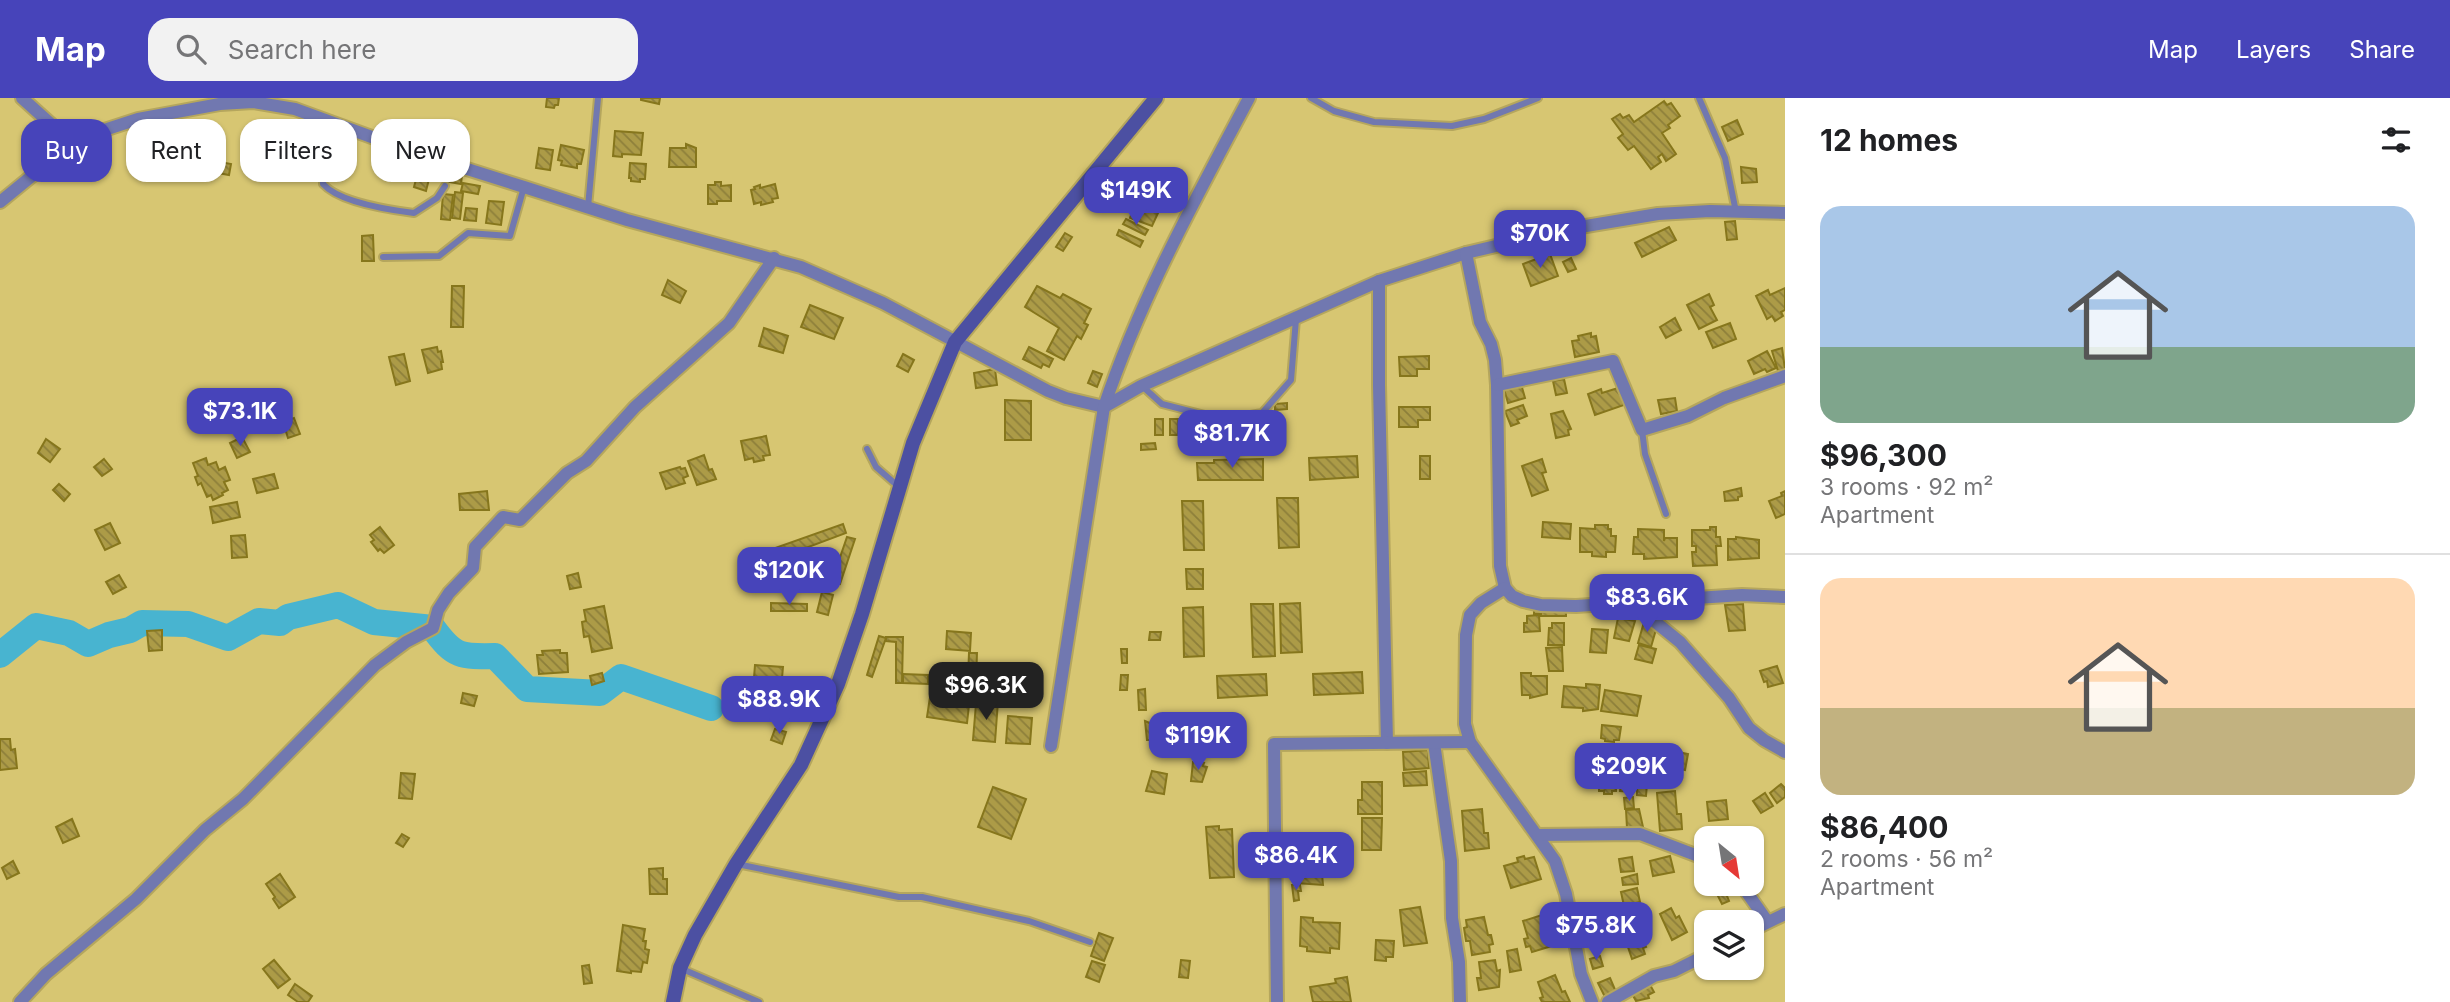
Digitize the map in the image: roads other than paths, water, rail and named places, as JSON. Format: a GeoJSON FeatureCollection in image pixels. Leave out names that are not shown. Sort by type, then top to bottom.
{"type":"FeatureCollection","features":[{"type":"Feature","properties":{"kind":"street"},"geometry":{"type":"LineString","coordinates":[[22,98],[45,119]]}},
{"type":"Feature","properties":{"kind":"street"},"geometry":{"type":"LineString","coordinates":[[673,1002],[680,968],[695,935],[736,864],[801,765],[838,684],[862,614],[913,443],[955,342],[1156,98]]}},
{"type":"Feature","properties":{"kind":"street"},"geometry":{"type":"LineString","coordinates":[[1051,746],[1104,407],[1141,309],[1249,98]]}},
{"type":"Feature","properties":{"kind":"street"},"geometry":{"type":"LineString","coordinates":[[112,127],[138,119],[187,110],[253,102],[295,109],[324,119]]}},
{"type":"Feature","properties":{"kind":"street"},"geometry":{"type":"LineString","coordinates":[[357,131],[410,151],[627,220],[801,267],[883,303],[1048,391],[1104,407],[1141,386],[1379,281],[1466,253],[1600,222],[1658,215],[1785,213]]}},
{"type":"Feature","properties":{"kind":"street"},"geometry":{"type":"LineString","coordinates":[[0,202],[24,182]]}},
{"type":"Feature","properties":{"kind":"street"},"geometry":{"type":"LineString","coordinates":[[1466,253],[1480,322],[1491,344],[1495,360],[1500,566],[1504,588],[1512,596],[1541,605],[1632,603],[1707,596],[1785,597]]}},
{"type":"Feature","properties":{"kind":"street"},"geometry":{"type":"LineString","coordinates":[[20,1002],[46,974],[136,899],[205,830],[243,799],[375,665],[405,642],[433,628],[438,610],[449,593],[473,568],[475,547],[503,517],[520,520],[567,473],[586,461],[635,407],[729,323],[774,258]]}},
{"type":"Feature","properties":{"kind":"street"},"geometry":{"type":"LineString","coordinates":[[1379,281],[1387,743]]}},
{"type":"Feature","properties":{"kind":"street"},"geometry":{"type":"LineString","coordinates":[[1497,385],[1613,361],[1642,430],[1688,416],[1724,398],[1785,376]]}},
{"type":"Feature","properties":{"kind":"street"},"geometry":{"type":"LineString","coordinates":[[1504,588],[1480,603],[1470,615],[1466,635],[1465,724],[1470,742],[1555,861],[1566,894],[1581,974],[1592,1002]]}},
{"type":"Feature","properties":{"kind":"street"},"geometry":{"type":"LineString","coordinates":[[1632,603],[1680,642],[1729,698],[1749,728],[1763,740],[1785,752]]}},
{"type":"Feature","properties":{"kind":"street"},"geometry":{"type":"LineString","coordinates":[[1277,1002],[1274,744],[1470,742]]}},
{"type":"Feature","properties":{"kind":"street"},"geometry":{"type":"LineString","coordinates":[[1434,743],[1451,861],[1452,918],[1459,962],[1460,1002]]}},
{"type":"Feature","properties":{"kind":"street"},"geometry":{"type":"LineString","coordinates":[[1538,835],[1640,834],[1694,854]]}},
{"type":"Feature","properties":{"kind":"street"},"geometry":{"type":"LineString","coordinates":[[1749,896],[1767,921]]}},
{"type":"Feature","properties":{"kind":"street"},"geometry":{"type":"LineString","coordinates":[[1764,923],[1785,914]]}},
{"type":"Feature","properties":{"kind":"street"},"geometry":{"type":"LineString","coordinates":[[1608,1002],[1654,976],[1674,971],[1694,961]]}},
{"type":"Feature","properties":{"kind":"lane"},"geometry":{"type":"LineString","coordinates":[[588,207],[598,98]]}},
{"type":"Feature","properties":{"kind":"lane"},"geometry":{"type":"LineString","coordinates":[[1311,98],[1334,111],[1374,122],[1452,125],[1483,119],[1538,98]]}},
{"type":"Feature","properties":{"kind":"lane"},"geometry":{"type":"LineString","coordinates":[[1699,98],[1724,158],[1737,212]]}},
{"type":"Feature","properties":{"kind":"lane"},"geometry":{"type":"LineString","coordinates":[[323,182],[328,190],[363,203],[414,213],[437,198],[445,186]]}},
{"type":"Feature","properties":{"kind":"lane"},"geometry":{"type":"LineString","coordinates":[[383,257],[439,256],[468,233],[510,236],[524,187]]}},
{"type":"Feature","properties":{"kind":"lane"},"geometry":{"type":"LineString","coordinates":[[1141,386],[1162,404],[1205,415],[1234,418],[1262,413],[1291,380],[1296,317]]}},
{"type":"Feature","properties":{"kind":"lane"},"geometry":{"type":"LineString","coordinates":[[1642,430],[1646,454],[1666,514]]}},
{"type":"Feature","properties":{"kind":"lane"},"geometry":{"type":"LineString","coordinates":[[867,449],[876,467],[899,487]]}},
{"type":"Feature","properties":{"kind":"lane"},"geometry":{"type":"LineString","coordinates":[[736,864],[899,897],[922,897],[1030,921],[1090,942]]}},
{"type":"Feature","properties":{"kind":"lane"},"geometry":{"type":"LineString","coordinates":[[680,968],[758,1002]]}},
{"type":"Feature","properties":{"kind":"waterway"},"geometry":{"type":"LineString","coordinates":[[0,655],[36,626],[69,633],[88,644],[130,630],[142,623],[188,624],[228,638],[259,621],[280,623],[288,617],[338,605],[374,622],[433,628],[447,645],[459,653],[495,656],[527,689],[600,693],[621,677],[711,708]]}}]}
